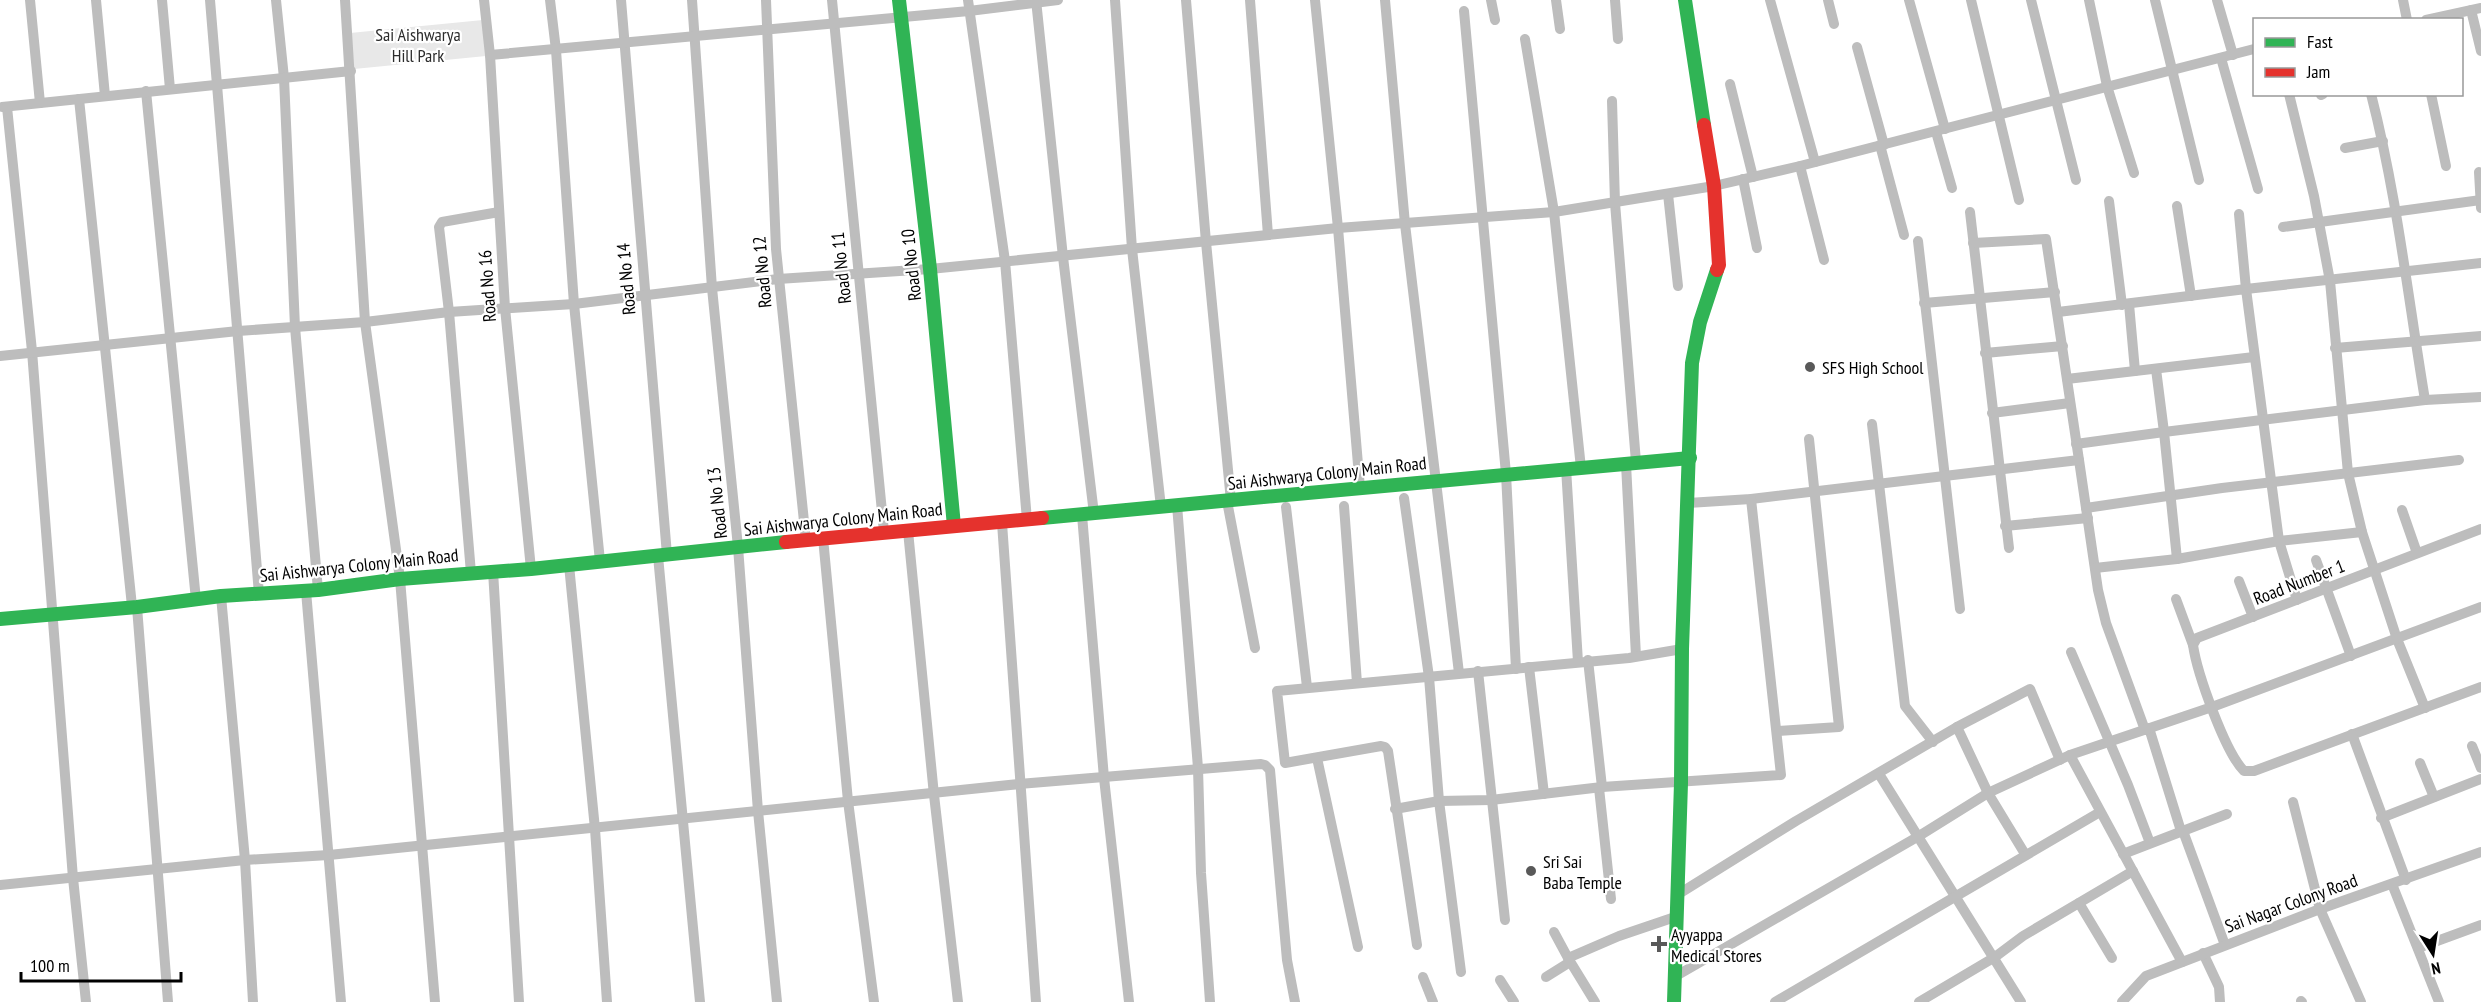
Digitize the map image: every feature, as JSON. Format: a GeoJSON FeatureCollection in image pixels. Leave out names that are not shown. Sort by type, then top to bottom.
{"type":"FeatureCollection","features":[{"type":"Feature","properties":{"kind":"street"},"geometry":{"type":"LineString","coordinates":[[30,0],[40,103]]}},
{"type":"Feature","properties":{"kind":"street"},"geometry":{"type":"LineString","coordinates":[[96,0],[105,96]]}},
{"type":"Feature","properties":{"kind":"street"},"geometry":{"type":"LineString","coordinates":[[162,0],[170,89]]}},
{"type":"Feature","properties":{"kind":"street"},"geometry":{"type":"LineString","coordinates":[[210,0],[259,594]]}},
{"type":"Feature","properties":{"kind":"street"},"geometry":{"type":"LineString","coordinates":[[276,0],[284,78],[296,327],[328,855],[341,1002]]}},
{"type":"Feature","properties":{"kind":"street"},"geometry":{"type":"LineString","coordinates":[[345,0],[365,322],[400,579],[435,1002]]}},
{"type":"Feature","properties":{"kind":"street","name":"Road No 16"},"geometry":{"type":"LineString","coordinates":[[484,0],[490,55],[505,308],[531,569]]}},
{"type":"Feature","properties":{"kind":"street"},"geometry":{"type":"LineString","coordinates":[[550,0],[556,50],[574,304],[600,561]]}},
{"type":"Feature","properties":{"kind":"street","name":"Road No 14"},"geometry":{"type":"LineString","coordinates":[[621,0],[662,556],[700,1002]]}},
{"type":"Feature","properties":{"kind":"street","name":"Road No 13"},"geometry":{"type":"LineString","coordinates":[[692,0],[712,288],[738,547],[758,811],[777,1002]]}},
{"type":"Feature","properties":{"kind":"street","name":"Road No 12"},"geometry":{"type":"LineString","coordinates":[[766,0],[778,279],[806,541]]}},
{"type":"Feature","properties":{"kind":"street","name":"Road No 11"},"geometry":{"type":"LineString","coordinates":[[832,0],[884,532]]}},
{"type":"Feature","properties":{"kind":"street","name":"Road No 10"},"geometry":{"type":"LineString","coordinates":[[899,0],[930,269],[954,526]]}},
{"type":"Feature","properties":{"kind":"street"},"geometry":{"type":"LineString","coordinates":[[490,55],[901,17],[969,6],[1058,0]]}},
{"type":"Feature","properties":{"kind":"street"},"geometry":{"type":"LineString","coordinates":[[1115,0],[1132,249],[1161,507]]}},
{"type":"Feature","properties":{"kind":"street"},"geometry":{"type":"LineString","coordinates":[[1186,0],[1229,501],[1255,648]]}},
{"type":"Feature","properties":{"kind":"street"},"geometry":{"type":"LineString","coordinates":[[1250,0],[1268,235]]}},
{"type":"Feature","properties":{"kind":"street"},"geometry":{"type":"LineString","coordinates":[[1315,0],[1338,228],[1360,488]]}},
{"type":"Feature","properties":{"kind":"street"},"geometry":{"type":"LineString","coordinates":[[1385,0],[1405,224],[1459,673]]}},
{"type":"Feature","properties":{"kind":"street"},"geometry":{"type":"LineString","coordinates":[[1491,0],[1495,20]]}},
{"type":"Feature","properties":{"kind":"street"},"geometry":{"type":"LineString","coordinates":[[1556,0],[1560,29]]}},
{"type":"Feature","properties":{"kind":"street"},"geometry":{"type":"LineString","coordinates":[[1615,0],[1618,39]]}},
{"type":"Feature","properties":{"kind":"street"},"geometry":{"type":"LineString","coordinates":[[1674,1002],[1675,917],[1682,783],[1682,650],[1692,363],[1700,322],[1719,265],[1714,186],[1685,0]]}},
{"type":"Feature","properties":{"kind":"street"},"geometry":{"type":"LineString","coordinates":[[1770,0],[1815,162]]}},
{"type":"Feature","properties":{"kind":"street"},"geometry":{"type":"LineString","coordinates":[[1828,0],[1834,24]]}},
{"type":"Feature","properties":{"kind":"street"},"geometry":{"type":"LineString","coordinates":[[1910,0],[1952,188]]}},
{"type":"Feature","properties":{"kind":"street"},"geometry":{"type":"LineString","coordinates":[[1971,0],[2019,200]]}},
{"type":"Feature","properties":{"kind":"street"},"geometry":{"type":"LineString","coordinates":[[2031,0],[2076,180]]}},
{"type":"Feature","properties":{"kind":"street"},"geometry":{"type":"LineString","coordinates":[[2089,0],[2107,86],[2134,173]]}},
{"type":"Feature","properties":{"kind":"street"},"geometry":{"type":"LineString","coordinates":[[2155,0],[2199,180]]}},
{"type":"Feature","properties":{"kind":"street"},"geometry":{"type":"LineString","coordinates":[[2217,0],[2233,55]]}},
{"type":"Feature","properties":{"kind":"street"},"geometry":{"type":"LineString","coordinates":[[2403,0],[2407,18]]}},
{"type":"Feature","properties":{"kind":"street"},"geometry":{"type":"LineString","coordinates":[[1036,1],[1088,514],[1104,778],[1129,1002]]}},
{"type":"Feature","properties":{"kind":"street"},"geometry":{"type":"LineString","coordinates":[[969,6],[1005,261],[1028,520]]}},
{"type":"Feature","properties":{"kind":"street"},"geometry":{"type":"LineString","coordinates":[[2435,18],[2476,9],[2481,51]]}},
{"type":"Feature","properties":{"kind":"street"},"geometry":{"type":"LineString","coordinates":[[1464,11],[1506,474],[1516,669]]}},
{"type":"Feature","properties":{"kind":"street"},"geometry":{"type":"LineString","coordinates":[[1525,39],[1554,212],[1581,468]]}},
{"type":"Feature","properties":{"kind":"street"},"geometry":{"type":"LineString","coordinates":[[1857,47],[1904,235]]}},
{"type":"Feature","properties":{"kind":"street"},"geometry":{"type":"LineString","coordinates":[[0,356],[238,331],[365,322],[449,312],[574,304],[778,279],[930,269],[1338,228],[1554,212],[1714,186],[1800,166],[2253,49]]}},
{"type":"Feature","properties":{"kind":"street"},"geometry":{"type":"LineString","coordinates":[[2221,58],[2258,189]]}},
{"type":"Feature","properties":{"kind":"street"},"geometry":{"type":"LineString","coordinates":[[86,1002],[73,878],[32,351],[3,107],[351,71]]}},
{"type":"Feature","properties":{"kind":"street"},"geometry":{"type":"LineString","coordinates":[[1730,84],[1748,178],[1757,248]]}},
{"type":"Feature","properties":{"kind":"street"},"geometry":{"type":"LineString","coordinates":[[146,91],[196,600]]}},
{"type":"Feature","properties":{"kind":"street"},"geometry":{"type":"LineString","coordinates":[[2289,96],[2330,280],[2340,410],[2348,473],[2374,571],[2397,639],[2425,708]]}},
{"type":"Feature","properties":{"kind":"street"},"geometry":{"type":"LineString","coordinates":[[2372,96],[2383,141],[2396,211],[2425,399]]}},
{"type":"Feature","properties":{"kind":"street"},"geometry":{"type":"LineString","coordinates":[[2432,96],[2446,166]]}},
{"type":"Feature","properties":{"kind":"street"},"geometry":{"type":"LineString","coordinates":[[79,99],[103,344],[134,607],[159,870],[168,1002]]}},
{"type":"Feature","properties":{"kind":"street"},"geometry":{"type":"LineString","coordinates":[[1612,101],[1631,463],[1636,657]]}},
{"type":"Feature","properties":{"kind":"street"},"geometry":{"type":"LineString","coordinates":[[2345,148],[2383,141]]}},
{"type":"Feature","properties":{"kind":"street"},"geometry":{"type":"LineString","coordinates":[[1800,166],[1824,260]]}},
{"type":"Feature","properties":{"kind":"street"},"geometry":{"type":"LineString","coordinates":[[2283,227],[2480,202],[2479,172]]}},
{"type":"Feature","properties":{"kind":"street"},"geometry":{"type":"LineString","coordinates":[[1668,194],[1678,286]]}},
{"type":"Feature","properties":{"kind":"street"},"geometry":{"type":"LineString","coordinates":[[2109,201],[2135,371]]}},
{"type":"Feature","properties":{"kind":"street"},"geometry":{"type":"LineString","coordinates":[[2177,206],[2191,296]]}},
{"type":"Feature","properties":{"kind":"street"},"geometry":{"type":"LineString","coordinates":[[471,573],[440,224],[499,212]]}},
{"type":"Feature","properties":{"kind":"street"},"geometry":{"type":"LineString","coordinates":[[1970,212],[2009,548]]}},
{"type":"Feature","properties":{"kind":"street"},"geometry":{"type":"LineString","coordinates":[[2239,214],[2253,357],[2279,541],[2297,600]]}},
{"type":"Feature","properties":{"kind":"street"},"geometry":{"type":"LineString","coordinates":[[1973,243],[2046,239],[2095,568],[2106,623],[2225,945]]}},
{"type":"Feature","properties":{"kind":"street"},"geometry":{"type":"LineString","coordinates":[[1918,241],[1960,609]]}},
{"type":"Feature","properties":{"kind":"street"},"geometry":{"type":"LineString","coordinates":[[2058,312],[2481,263]]}},
{"type":"Feature","properties":{"kind":"street"},"geometry":{"type":"LineString","coordinates":[[1924,303],[2055,292]]}},
{"type":"Feature","properties":{"kind":"street"},"geometry":{"type":"LineString","coordinates":[[2335,348],[2481,336]]}},
{"type":"Feature","properties":{"kind":"street"},"geometry":{"type":"LineString","coordinates":[[1985,353],[2063,346]]}},
{"type":"Feature","properties":{"kind":"street"},"geometry":{"type":"LineString","coordinates":[[2067,379],[2253,357]]}},
{"type":"Feature","properties":{"kind":"street"},"geometry":{"type":"LineString","coordinates":[[2156,369],[2177,559]]}},
{"type":"Feature","properties":{"kind":"street"},"geometry":{"type":"LineString","coordinates":[[2076,444],[2262,418],[2425,399],[2481,397]]}},
{"type":"Feature","properties":{"kind":"street"},"geometry":{"type":"LineString","coordinates":[[1992,413],[2070,403]]}},
{"type":"Feature","properties":{"kind":"street"},"geometry":{"type":"LineString","coordinates":[[1872,424],[1905,706],[1933,742]]}},
{"type":"Feature","properties":{"kind":"street"},"geometry":{"type":"LineString","coordinates":[[1777,730],[1839,727],[1809,439]]}},
{"type":"Feature","properties":{"kind":"street","name":"Sai Aishwarya Colony Main Road"},"geometry":{"type":"LineString","coordinates":[[0,619],[134,607],[221,596],[312,590],[400,579],[531,569],[884,532],[1002,523],[1436,480],[1690,458]]}},
{"type":"Feature","properties":{"kind":"street"},"geometry":{"type":"LineString","coordinates":[[1688,504],[1751,499],[2079,460]]}},
{"type":"Feature","properties":{"kind":"street"},"geometry":{"type":"LineString","coordinates":[[2005,526],[2087,513],[2169,496],[2459,460]]}},
{"type":"Feature","properties":{"kind":"street"},"geometry":{"type":"LineString","coordinates":[[1566,468],[1583,661],[1600,788],[1611,899]]}},
{"type":"Feature","properties":{"kind":"street"},"geometry":{"type":"LineString","coordinates":[[1404,498],[1430,677],[1439,801],[1461,972]]}},
{"type":"Feature","properties":{"kind":"street"},"geometry":{"type":"LineString","coordinates":[[1395,809],[1439,801],[1491,800],[1600,788],[1781,775],[1751,499]]}},
{"type":"Feature","properties":{"kind":"street"},"geometry":{"type":"LineString","coordinates":[[1177,505],[1198,768],[1201,873],[1210,1002]]}},
{"type":"Feature","properties":{"kind":"street"},"geometry":{"type":"LineString","coordinates":[[1344,506],[1357,683]]}},
{"type":"Feature","properties":{"kind":"street"},"geometry":{"type":"LineString","coordinates":[[1286,507],[1307,687]]}},
{"type":"Feature","properties":{"kind":"street"},"geometry":{"type":"LineString","coordinates":[[2402,510],[2417,553]]}},
{"type":"Feature","properties":{"kind":"street"},"geometry":{"type":"LineString","coordinates":[[1002,523],[1036,1002]]}},
{"type":"Feature","properties":{"kind":"street","name":"Road Number 1"},"geometry":{"type":"LineString","coordinates":[[2193,645],[2198,638],[2481,529]]}},
{"type":"Feature","properties":{"kind":"street"},"geometry":{"type":"LineString","coordinates":[[908,531],[934,795],[958,1002]]}},
{"type":"Feature","properties":{"kind":"street"},"geometry":{"type":"LineString","coordinates":[[2095,568],[2177,559],[2279,541],[2362,532]]}},
{"type":"Feature","properties":{"kind":"street"},"geometry":{"type":"LineString","coordinates":[[823,538],[848,801],[874,1002]]}},
{"type":"Feature","properties":{"kind":"street"},"geometry":{"type":"LineString","coordinates":[[2316,560],[2351,656]]}},
{"type":"Feature","properties":{"kind":"street"},"geometry":{"type":"LineString","coordinates":[[569,565],[595,829],[607,1002]]}},
{"type":"Feature","properties":{"kind":"street"},"geometry":{"type":"LineString","coordinates":[[493,571],[519,1002]]}},
{"type":"Feature","properties":{"kind":"street"},"geometry":{"type":"LineString","coordinates":[[2240,581],[2253,617]]}},
{"type":"Feature","properties":{"kind":"street"},"geometry":{"type":"LineString","coordinates":[[221,596],[245,860],[253,1002]]}},
{"type":"Feature","properties":{"kind":"street"},"geometry":{"type":"LineString","coordinates":[[2176,598],[2212,707],[2236,763],[2244,771],[2254,771],[2481,687]]}},
{"type":"Feature","properties":{"kind":"street"},"geometry":{"type":"LineString","coordinates":[[1676,976],[1919,836],[1988,793],[2065,757],[2212,707],[2481,607]]}},
{"type":"Feature","properties":{"kind":"street"},"geometry":{"type":"LineString","coordinates":[[1417,945],[1388,751],[1385,747],[1285,763],[1276,691],[1636,657],[1682,650]]}},
{"type":"Feature","properties":{"kind":"street"},"geometry":{"type":"LineString","coordinates":[[2071,652],[2128,785],[2150,843]]}},
{"type":"Feature","properties":{"kind":"street"},"geometry":{"type":"LineString","coordinates":[[1529,667],[1544,794]]}},
{"type":"Feature","properties":{"kind":"street"},"geometry":{"type":"LineString","coordinates":[[1478,671],[1505,920]]}},
{"type":"Feature","properties":{"kind":"street"},"geometry":{"type":"LineString","coordinates":[[1677,895],[1796,821],[1957,727],[2030,689],[2065,757],[2100,812],[2182,962]]}},
{"type":"Feature","properties":{"kind":"street"},"geometry":{"type":"LineString","coordinates":[[1957,727],[1988,793],[2025,854]]}},
{"type":"Feature","properties":{"kind":"street"},"geometry":{"type":"LineString","coordinates":[[2352,734],[2381,818],[2406,879]]}},
{"type":"Feature","properties":{"kind":"street"},"geometry":{"type":"LineString","coordinates":[[2472,746],[2481,768]]}},
{"type":"Feature","properties":{"kind":"street"},"geometry":{"type":"LineString","coordinates":[[1317,758],[1358,947]]}},
{"type":"Feature","properties":{"kind":"street"},"geometry":{"type":"LineString","coordinates":[[2421,763],[2434,797]]}},
{"type":"Feature","properties":{"kind":"street"},"geometry":{"type":"LineString","coordinates":[[0,885],[245,860],[328,855],[595,829],[848,801],[934,795],[1019,784],[1261,764],[1270,770],[1287,960],[1295,1002]]}},
{"type":"Feature","properties":{"kind":"street"},"geometry":{"type":"LineString","coordinates":[[1879,774],[2021,1002]]}},
{"type":"Feature","properties":{"kind":"street"},"geometry":{"type":"LineString","coordinates":[[2381,818],[2481,779]]}},
{"type":"Feature","properties":{"kind":"street"},"geometry":{"type":"LineString","coordinates":[[2293,802],[2320,909],[2361,1002]]}},
{"type":"Feature","properties":{"kind":"street"},"geometry":{"type":"LineString","coordinates":[[1775,1002],[2100,812]]}},
{"type":"Feature","properties":{"kind":"street"},"geometry":{"type":"LineString","coordinates":[[2122,854],[2227,814]]}},
{"type":"Feature","properties":{"kind":"street","name":"Sai Nagar Colony Road"},"geometry":{"type":"LineString","coordinates":[[2122,1002],[2146,976],[2320,909],[2481,852]]}},
{"type":"Feature","properties":{"kind":"street"},"geometry":{"type":"LineString","coordinates":[[1919,1002],[1995,957],[2023,936],[2133,871]]}},
{"type":"Feature","properties":{"kind":"street"},"geometry":{"type":"LineString","coordinates":[[2392,884],[2439,1002]]}},
{"type":"Feature","properties":{"kind":"street"},"geometry":{"type":"LineString","coordinates":[[2079,903],[2112,957]]}},
{"type":"Feature","properties":{"kind":"street"},"geometry":{"type":"LineString","coordinates":[[1546,977],[1569,960],[1619,936],[1675,917]]}},
{"type":"Feature","properties":{"kind":"street"},"geometry":{"type":"LineString","coordinates":[[2418,948],[2481,925]]}},
{"type":"Feature","properties":{"kind":"street"},"geometry":{"type":"LineString","coordinates":[[1554,932],[1595,1002]]}},
{"type":"Feature","properties":{"kind":"street"},"geometry":{"type":"LineString","coordinates":[[2203,953],[2220,987],[2221,1001]]}},
{"type":"Feature","properties":{"kind":"street"},"geometry":{"type":"LineString","coordinates":[[1423,977],[1432,1002]]}},
{"type":"Feature","properties":{"kind":"street"},"geometry":{"type":"LineString","coordinates":[[1500,980],[1514,1002]]}},
{"type":"Feature","properties":{"kind":"green space","name":"Sai Aishwarya Hill Park"},"geometry":{"type":"Polygon","coordinates":[[[483,20],[486,56],[354,69],[350,33],[483,20]]]}},
{"type":"Feature","properties":{"kind":"traffic: fast"},"geometry":{"type":"LineString","coordinates":[[899,0],[930,269],[954,526]]}},
{"type":"Feature","properties":{"kind":"traffic: fast"},"geometry":{"type":"LineString","coordinates":[[1685,0],[1704,125]]}},
{"type":"Feature","properties":{"kind":"traffic: fast"},"geometry":{"type":"LineString","coordinates":[[1674,1002],[1681,783],[1682,649],[1692,363],[1700,322],[1717,270]]}},
{"type":"Feature","properties":{"kind":"traffic: fast"},"geometry":{"type":"LineString","coordinates":[[1042,518],[1690,458]]}},
{"type":"Feature","properties":{"kind":"traffic: fast"},"geometry":{"type":"LineString","coordinates":[[0,619],[137,607],[221,596],[318,590],[400,579],[531,569],[786,542]]}},
{"type":"Feature","properties":{"kind":"traffic: jam"},"geometry":{"type":"LineString","coordinates":[[1704,125],[1714,186],[1719,265],[1717,270]]}},
{"type":"Feature","properties":{"kind":"traffic: jam"},"geometry":{"type":"LineString","coordinates":[[786,542],[1042,518]]}},
{"type":"Feature","properties":{"kind":"place","name":"SFS High School"},"geometry":{"type":"Point","coordinates":[1810,367]}},
{"type":"Feature","properties":{"kind":"place","name":"Sri Sai Baba Temple"},"geometry":{"type":"Point","coordinates":[1531,871]}},
{"type":"Feature","properties":{"kind":"place","name":"Ayyappa Medical Stores"},"geometry":{"type":"Point","coordinates":[1659,944]}}]}
